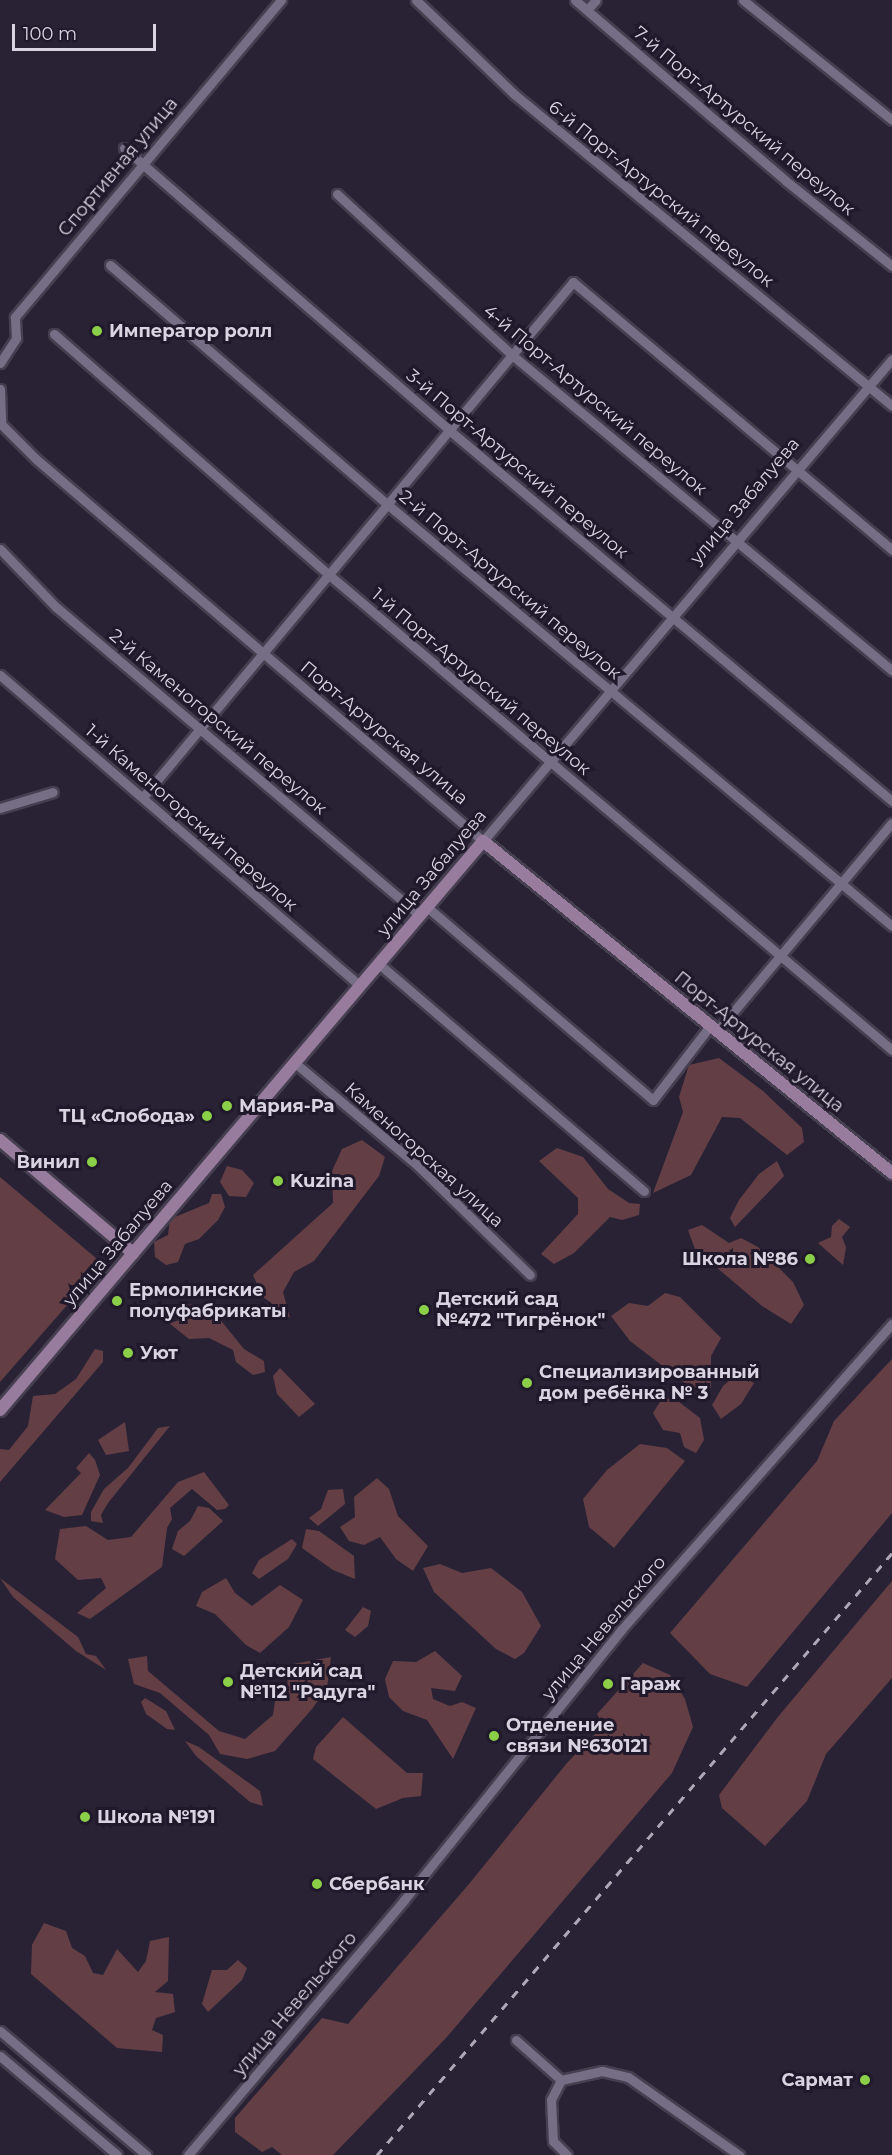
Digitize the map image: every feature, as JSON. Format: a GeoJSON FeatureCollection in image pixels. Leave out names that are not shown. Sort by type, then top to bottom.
{"type":"FeatureCollection","features":[{"type":"Feature","properties":{"kind":"street","name":"Спортивная улица"},"geometry":{"type":"LineString","coordinates":[[0,363],[16,338],[15,317],[281,0]]}},
{"type":"Feature","properties":{"kind":"street","name":"6-й Порт-Артурский переулок"},"geometry":{"type":"LineString","coordinates":[[416,0],[514,94],[892,406]]}},
{"type":"Feature","properties":{"kind":"street","name":"7-й Порт-Артурский переулок"},"geometry":{"type":"LineString","coordinates":[[575,0],[892,266]]}},
{"type":"Feature","properties":{"kind":"street"},"geometry":{"type":"LineString","coordinates":[[587,10],[596,0]]}},
{"type":"Feature","properties":{"kind":"street"},"geometry":{"type":"LineString","coordinates":[[743,0],[892,120]]}},
{"type":"Feature","properties":{"kind":"street","name":"3-й Порт-Артурский переулок"},"geometry":{"type":"LineString","coordinates":[[124,148],[449,430],[892,801]]}},
{"type":"Feature","properties":{"kind":"street","name":"4-й Порт-Артурский переулок"},"geometry":{"type":"LineString","coordinates":[[337,194],[512,355],[892,671]]}},
{"type":"Feature","properties":{"kind":"street","name":"2-й Порт-Артурский переулок"},"geometry":{"type":"LineString","coordinates":[[110,266],[387,504],[892,926]]}},
{"type":"Feature","properties":{"kind":"street"},"geometry":{"type":"LineString","coordinates":[[143,797],[261,652],[573,282],[892,550]]}},
{"type":"Feature","properties":{"kind":"street","name":"1-й Порт-Артурский переулок"},"geometry":{"type":"LineString","coordinates":[[54,334],[328,574],[892,1050]]}},
{"type":"Feature","properties":{"kind":"street","name":"улица Забалуева"},"geometry":{"type":"LineString","coordinates":[[0,1410],[550,762],[796,468],[892,359]]}},
{"type":"Feature","properties":{"kind":"street","name":"Порт-Артурская улица"},"geometry":{"type":"LineString","coordinates":[[0,389],[1,424],[36,459],[483,841],[892,1173]]}},
{"type":"Feature","properties":{"kind":"street","name":"2-й Каменогорский переулок"},"geometry":{"type":"LineString","coordinates":[[0,549],[56,608],[653,1100],[714,1028]]}},
{"type":"Feature","properties":{"kind":"street","name":"1-й Каменогорский переулок"},"geometry":{"type":"LineString","coordinates":[[0,675],[360,986]]}},
{"type":"Feature","properties":{"kind":"street"},"geometry":{"type":"LineString","coordinates":[[0,808],[53,792]]}},
{"type":"Feature","properties":{"kind":"street"},"geometry":{"type":"LineString","coordinates":[[714,1028],[781,956],[892,824]]}},
{"type":"Feature","properties":{"kind":"street"},"geometry":{"type":"LineString","coordinates":[[379,964],[644,1191]]}},
{"type":"Feature","properties":{"kind":"street","name":"Каменогорская улица"},"geometry":{"type":"LineString","coordinates":[[295,1063],[418,1166],[530,1275]]}},
{"type":"Feature","properties":{"kind":"street"},"geometry":{"type":"LineString","coordinates":[[0,1140],[133,1253]]}},
{"type":"Feature","properties":{"kind":"street","name":"улица Невельского"},"geometry":{"type":"LineString","coordinates":[[188,2155],[404,1900],[621,1630],[892,1324]]}},
{"type":"Feature","properties":{"kind":"street"},"geometry":{"type":"LineString","coordinates":[[0,2031],[146,2155]]}},
{"type":"Feature","properties":{"kind":"street"},"geometry":{"type":"LineString","coordinates":[[516,2040],[561,2080]]}},
{"type":"Feature","properties":{"kind":"street"},"geometry":{"type":"LineString","coordinates":[[0,2056],[117,2155]]}},
{"type":"Feature","properties":{"kind":"street"},"geometry":{"type":"LineString","coordinates":[[561,2080],[602,2071],[628,2077],[739,2155]]}},
{"type":"Feature","properties":{"kind":"street"},"geometry":{"type":"LineString","coordinates":[[561,2080],[551,2100],[553,2141],[567,2155]]}},
{"type":"Feature","properties":{"kind":"shaded area"},"geometry":{"type":"Polygon","coordinates":[[[719,1058],[763,1091],[802,1128],[804,1142],[787,1155],[740,1118],[722,1117],[691,1175],[653,1193],[683,1112],[679,1097],[689,1065],[719,1058]]]}},
{"type":"Feature","properties":{"kind":"shaded area"},"geometry":{"type":"Polygon","coordinates":[[[362,1140],[385,1157],[379,1176],[314,1261],[294,1272],[283,1292],[290,1318],[262,1296],[253,1275],[333,1203],[332,1171],[342,1149],[362,1140]]]}},
{"type":"Feature","properties":{"kind":"shaded area"},"geometry":{"type":"Polygon","coordinates":[[[557,1148],[583,1157],[608,1189],[629,1203],[640,1204],[639,1215],[622,1220],[610,1217],[574,1253],[554,1264],[541,1254],[578,1214],[578,1198],[539,1161],[557,1148]]]}},
{"type":"Feature","properties":{"kind":"shaded area"},"geometry":{"type":"Polygon","coordinates":[[[777,1161],[784,1176],[735,1227],[730,1218],[739,1200],[759,1174],[777,1161]]]}},
{"type":"Feature","properties":{"kind":"shaded area"},"geometry":{"type":"Polygon","coordinates":[[[227,1166],[242,1170],[254,1183],[246,1197],[229,1196],[220,1182],[227,1166]]]}},
{"type":"Feature","properties":{"kind":"shaded area"},"geometry":{"type":"Polygon","coordinates":[[[0,1177],[103,1264],[0,1382],[0,1177]]]}},
{"type":"Feature","properties":{"kind":"shaded area"},"geometry":{"type":"Polygon","coordinates":[[[212,1194],[221,1194],[225,1207],[218,1220],[199,1239],[185,1244],[178,1262],[166,1265],[155,1257],[154,1242],[168,1235],[170,1219],[209,1203],[212,1194]]]}},
{"type":"Feature","properties":{"kind":"shaded area"},"geometry":{"type":"Polygon","coordinates":[[[839,1219],[850,1227],[842,1237],[846,1247],[843,1265],[818,1243],[831,1237],[832,1226],[839,1219]]]}},
{"type":"Feature","properties":{"kind":"shaded area"},"geometry":{"type":"Polygon","coordinates":[[[702,1225],[729,1243],[741,1238],[758,1247],[793,1282],[804,1305],[791,1324],[762,1306],[695,1249],[688,1230],[702,1225]]]}},
{"type":"Feature","properties":{"kind":"shaded area"},"geometry":{"type":"Polygon","coordinates":[[[665,1293],[680,1297],[721,1338],[711,1356],[711,1388],[698,1393],[630,1341],[611,1316],[629,1303],[648,1306],[665,1293]]]}},
{"type":"Feature","properties":{"kind":"shaded area"},"geometry":{"type":"Polygon","coordinates":[[[180,1304],[197,1305],[218,1317],[244,1349],[264,1361],[265,1372],[253,1375],[236,1362],[233,1350],[209,1338],[189,1339],[169,1323],[184,1319],[180,1304]]]}},
{"type":"Feature","properties":{"kind":"shaded area"},"geometry":{"type":"Polygon","coordinates":[[[95,1349],[103,1351],[103,1362],[0,1482],[0,1449],[9,1450],[28,1426],[33,1396],[55,1394],[76,1379],[95,1349]]]}},
{"type":"Feature","properties":{"kind":"shaded area"},"geometry":{"type":"Polygon","coordinates":[[[892,1359],[892,1513],[747,1687],[710,1674],[670,1633],[817,1461],[834,1421],[892,1359]]]}},
{"type":"Feature","properties":{"kind":"shaded area"},"geometry":{"type":"Polygon","coordinates":[[[280,1368],[315,1404],[299,1417],[277,1394],[273,1376],[280,1368]]]}},
{"type":"Feature","properties":{"kind":"shaded area"},"geometry":{"type":"Polygon","coordinates":[[[737,1374],[754,1383],[741,1404],[721,1419],[712,1405],[723,1386],[737,1374]]]}},
{"type":"Feature","properties":{"kind":"shaded area"},"geometry":{"type":"Polygon","coordinates":[[[663,1397],[679,1402],[700,1418],[704,1440],[696,1453],[684,1447],[680,1433],[663,1430],[653,1413],[663,1397]]]}},
{"type":"Feature","properties":{"kind":"shaded area"},"geometry":{"type":"Polygon","coordinates":[[[125,1422],[129,1451],[106,1455],[98,1440],[125,1422]]]}},
{"type":"Feature","properties":{"kind":"shaded area"},"geometry":{"type":"Polygon","coordinates":[[[170,1426],[108,1503],[101,1515],[103,1523],[91,1521],[91,1512],[104,1489],[128,1468],[158,1428],[170,1426]]]}},
{"type":"Feature","properties":{"kind":"shaded area"},"geometry":{"type":"Polygon","coordinates":[[[640,1444],[667,1448],[685,1461],[614,1548],[589,1527],[583,1499],[607,1470],[640,1444]]]}},
{"type":"Feature","properties":{"kind":"shaded area"},"geometry":{"type":"Polygon","coordinates":[[[89,1453],[95,1460],[100,1475],[82,1515],[64,1517],[45,1510],[81,1473],[76,1468],[89,1453]]]}},
{"type":"Feature","properties":{"kind":"shaded area"},"geometry":{"type":"Polygon","coordinates":[[[204,1472],[229,1505],[225,1509],[217,1510],[192,1489],[170,1508],[172,1519],[167,1528],[162,1567],[90,1619],[77,1613],[106,1588],[101,1578],[78,1580],[55,1559],[60,1529],[86,1526],[108,1540],[131,1537],[178,1482],[204,1472]]]}},
{"type":"Feature","properties":{"kind":"shaded area"},"geometry":{"type":"Polygon","coordinates":[[[377,1478],[389,1489],[398,1516],[428,1546],[413,1571],[396,1559],[380,1537],[364,1545],[349,1541],[340,1527],[355,1517],[354,1497],[377,1478]]]}},
{"type":"Feature","properties":{"kind":"shaded area"},"geometry":{"type":"Polygon","coordinates":[[[343,1489],[345,1504],[318,1526],[309,1518],[321,1509],[328,1490],[343,1489]]]}},
{"type":"Feature","properties":{"kind":"shaded area"},"geometry":{"type":"Polygon","coordinates":[[[198,1506],[209,1508],[223,1521],[184,1556],[172,1549],[178,1531],[190,1521],[198,1506]]]}},
{"type":"Feature","properties":{"kind":"shaded area"},"geometry":{"type":"Polygon","coordinates":[[[306,1529],[319,1531],[354,1556],[355,1579],[333,1570],[302,1548],[306,1529]]]}},
{"type":"Feature","properties":{"kind":"shaded area"},"geometry":{"type":"Polygon","coordinates":[[[292,1539],[297,1544],[288,1559],[259,1579],[252,1573],[259,1560],[292,1539]]]}},
{"type":"Feature","properties":{"kind":"shaded area"},"geometry":{"type":"Polygon","coordinates":[[[440,1564],[462,1573],[491,1568],[522,1592],[541,1626],[524,1653],[515,1659],[496,1649],[434,1592],[423,1568],[440,1564]]]}},
{"type":"Feature","properties":{"kind":"shaded area"},"geometry":{"type":"Polygon","coordinates":[[[0,1578],[78,1637],[86,1654],[96,1656],[106,1670],[76,1651],[13,1597],[0,1578]]]}},
{"type":"Feature","properties":{"kind":"shaded area"},"geometry":{"type":"Polygon","coordinates":[[[226,1578],[235,1593],[252,1606],[280,1585],[303,1600],[289,1627],[260,1653],[246,1645],[215,1614],[196,1606],[202,1592],[226,1578]]]}},
{"type":"Feature","properties":{"kind":"shaded area"},"geometry":{"type":"Polygon","coordinates":[[[892,1581],[892,1678],[826,1754],[807,1801],[765,1846],[722,1808],[719,1795],[777,1718],[892,1581]]]}},
{"type":"Feature","properties":{"kind":"shaded area"},"geometry":{"type":"Polygon","coordinates":[[[363,1607],[371,1611],[368,1626],[355,1637],[345,1630],[363,1607]]]}},
{"type":"Feature","properties":{"kind":"shaded area"},"geometry":{"type":"Polygon","coordinates":[[[435,1651],[462,1676],[455,1691],[431,1688],[433,1699],[450,1706],[462,1702],[476,1708],[453,1759],[427,1720],[403,1711],[389,1697],[385,1679],[393,1661],[416,1662],[435,1651]]]}},
{"type":"Feature","properties":{"kind":"shaded area"},"geometry":{"type":"Polygon","coordinates":[[[147,1656],[148,1671],[219,1731],[245,1739],[273,1715],[275,1701],[287,1698],[288,1665],[331,1657],[327,1688],[312,1709],[275,1751],[247,1759],[220,1754],[209,1735],[160,1693],[134,1684],[128,1659],[147,1656]]]}},
{"type":"Feature","properties":{"kind":"shaded area"},"geometry":{"type":"Polygon","coordinates":[[[643,1663],[670,1675],[685,1699],[693,1727],[672,1773],[446,2038],[333,2155],[282,2155],[272,2147],[262,2152],[235,2132],[235,2118],[322,2018],[348,2024],[469,1884],[567,1763],[599,1730],[603,1725],[597,1714],[643,1663]]]}},
{"type":"Feature","properties":{"kind":"shaded area"},"geometry":{"type":"Polygon","coordinates":[[[145,1698],[166,1711],[175,1730],[167,1729],[146,1714],[141,1702],[145,1698]]]}},
{"type":"Feature","properties":{"kind":"shaded area"},"geometry":{"type":"Polygon","coordinates":[[[343,1717],[407,1773],[423,1773],[421,1796],[403,1798],[376,1809],[313,1759],[316,1747],[343,1717]]]}},
{"type":"Feature","properties":{"kind":"shaded area"},"geometry":{"type":"Polygon","coordinates":[[[185,1741],[199,1747],[260,1791],[263,1806],[250,1802],[196,1756],[185,1741]]]}},
{"type":"Feature","properties":{"kind":"shaded area"},"geometry":{"type":"Polygon","coordinates":[[[44,1923],[66,1931],[72,1948],[85,1956],[93,1973],[103,1975],[117,1949],[138,1972],[146,1961],[150,1941],[169,1937],[168,1981],[155,1992],[173,1994],[175,2012],[156,2018],[152,2030],[163,2035],[162,2052],[117,2048],[31,1974],[32,1945],[44,1923]]]}},
{"type":"Feature","properties":{"kind":"shaded area"},"geometry":{"type":"Polygon","coordinates":[[[238,1960],[247,1968],[242,1980],[208,2012],[202,2004],[212,1970],[227,1970],[238,1960]]]}},
{"type":"Feature","properties":{"kind":"railway"},"geometry":{"type":"LineString","coordinates":[[377,2155],[892,1553]]}},
{"type":"Feature","properties":{"kind":"place","name":"Император ролл"},"geometry":{"type":"Point","coordinates":[97,331]}},
{"type":"Feature","properties":{"kind":"place","name":"Мария-Ра"},"geometry":{"type":"Point","coordinates":[227,1106]}},
{"type":"Feature","properties":{"kind":"place","name":"ТЦ «Слобода»"},"geometry":{"type":"Point","coordinates":[207,1116]}},
{"type":"Feature","properties":{"kind":"place","name":"Винил"},"geometry":{"type":"Point","coordinates":[92,1162]}},
{"type":"Feature","properties":{"kind":"place","name":"Kuzina"},"geometry":{"type":"Point","coordinates":[278,1181]}},
{"type":"Feature","properties":{"kind":"place","name":"Школа №86"},"geometry":{"type":"Point","coordinates":[810,1259]}},
{"type":"Feature","properties":{"kind":"place","name":"Ермолинские полуфабрикаты"},"geometry":{"type":"Point","coordinates":[117,1301]}},
{"type":"Feature","properties":{"kind":"place","name":"Детский сад №472 \"Тигрёнок\""},"geometry":{"type":"Point","coordinates":[424,1310]}},
{"type":"Feature","properties":{"kind":"place","name":"Уют"},"geometry":{"type":"Point","coordinates":[128,1353]}},
{"type":"Feature","properties":{"kind":"place","name":"Специализированный дом ребёнка № 3"},"geometry":{"type":"Point","coordinates":[527,1383]}},
{"type":"Feature","properties":{"kind":"place","name":"Детский сад №112 \"Радуга\""},"geometry":{"type":"Point","coordinates":[228,1682]}},
{"type":"Feature","properties":{"kind":"place","name":"Гараж"},"geometry":{"type":"Point","coordinates":[608,1684]}},
{"type":"Feature","properties":{"kind":"place","name":"Отделение связи №630121"},"geometry":{"type":"Point","coordinates":[494,1736]}},
{"type":"Feature","properties":{"kind":"place","name":"Школа №191"},"geometry":{"type":"Point","coordinates":[85,1817]}},
{"type":"Feature","properties":{"kind":"place","name":"Сбербанк"},"geometry":{"type":"Point","coordinates":[317,1884]}},
{"type":"Feature","properties":{"kind":"place","name":"Сармат"},"geometry":{"type":"Point","coordinates":[865,2080]}}]}
